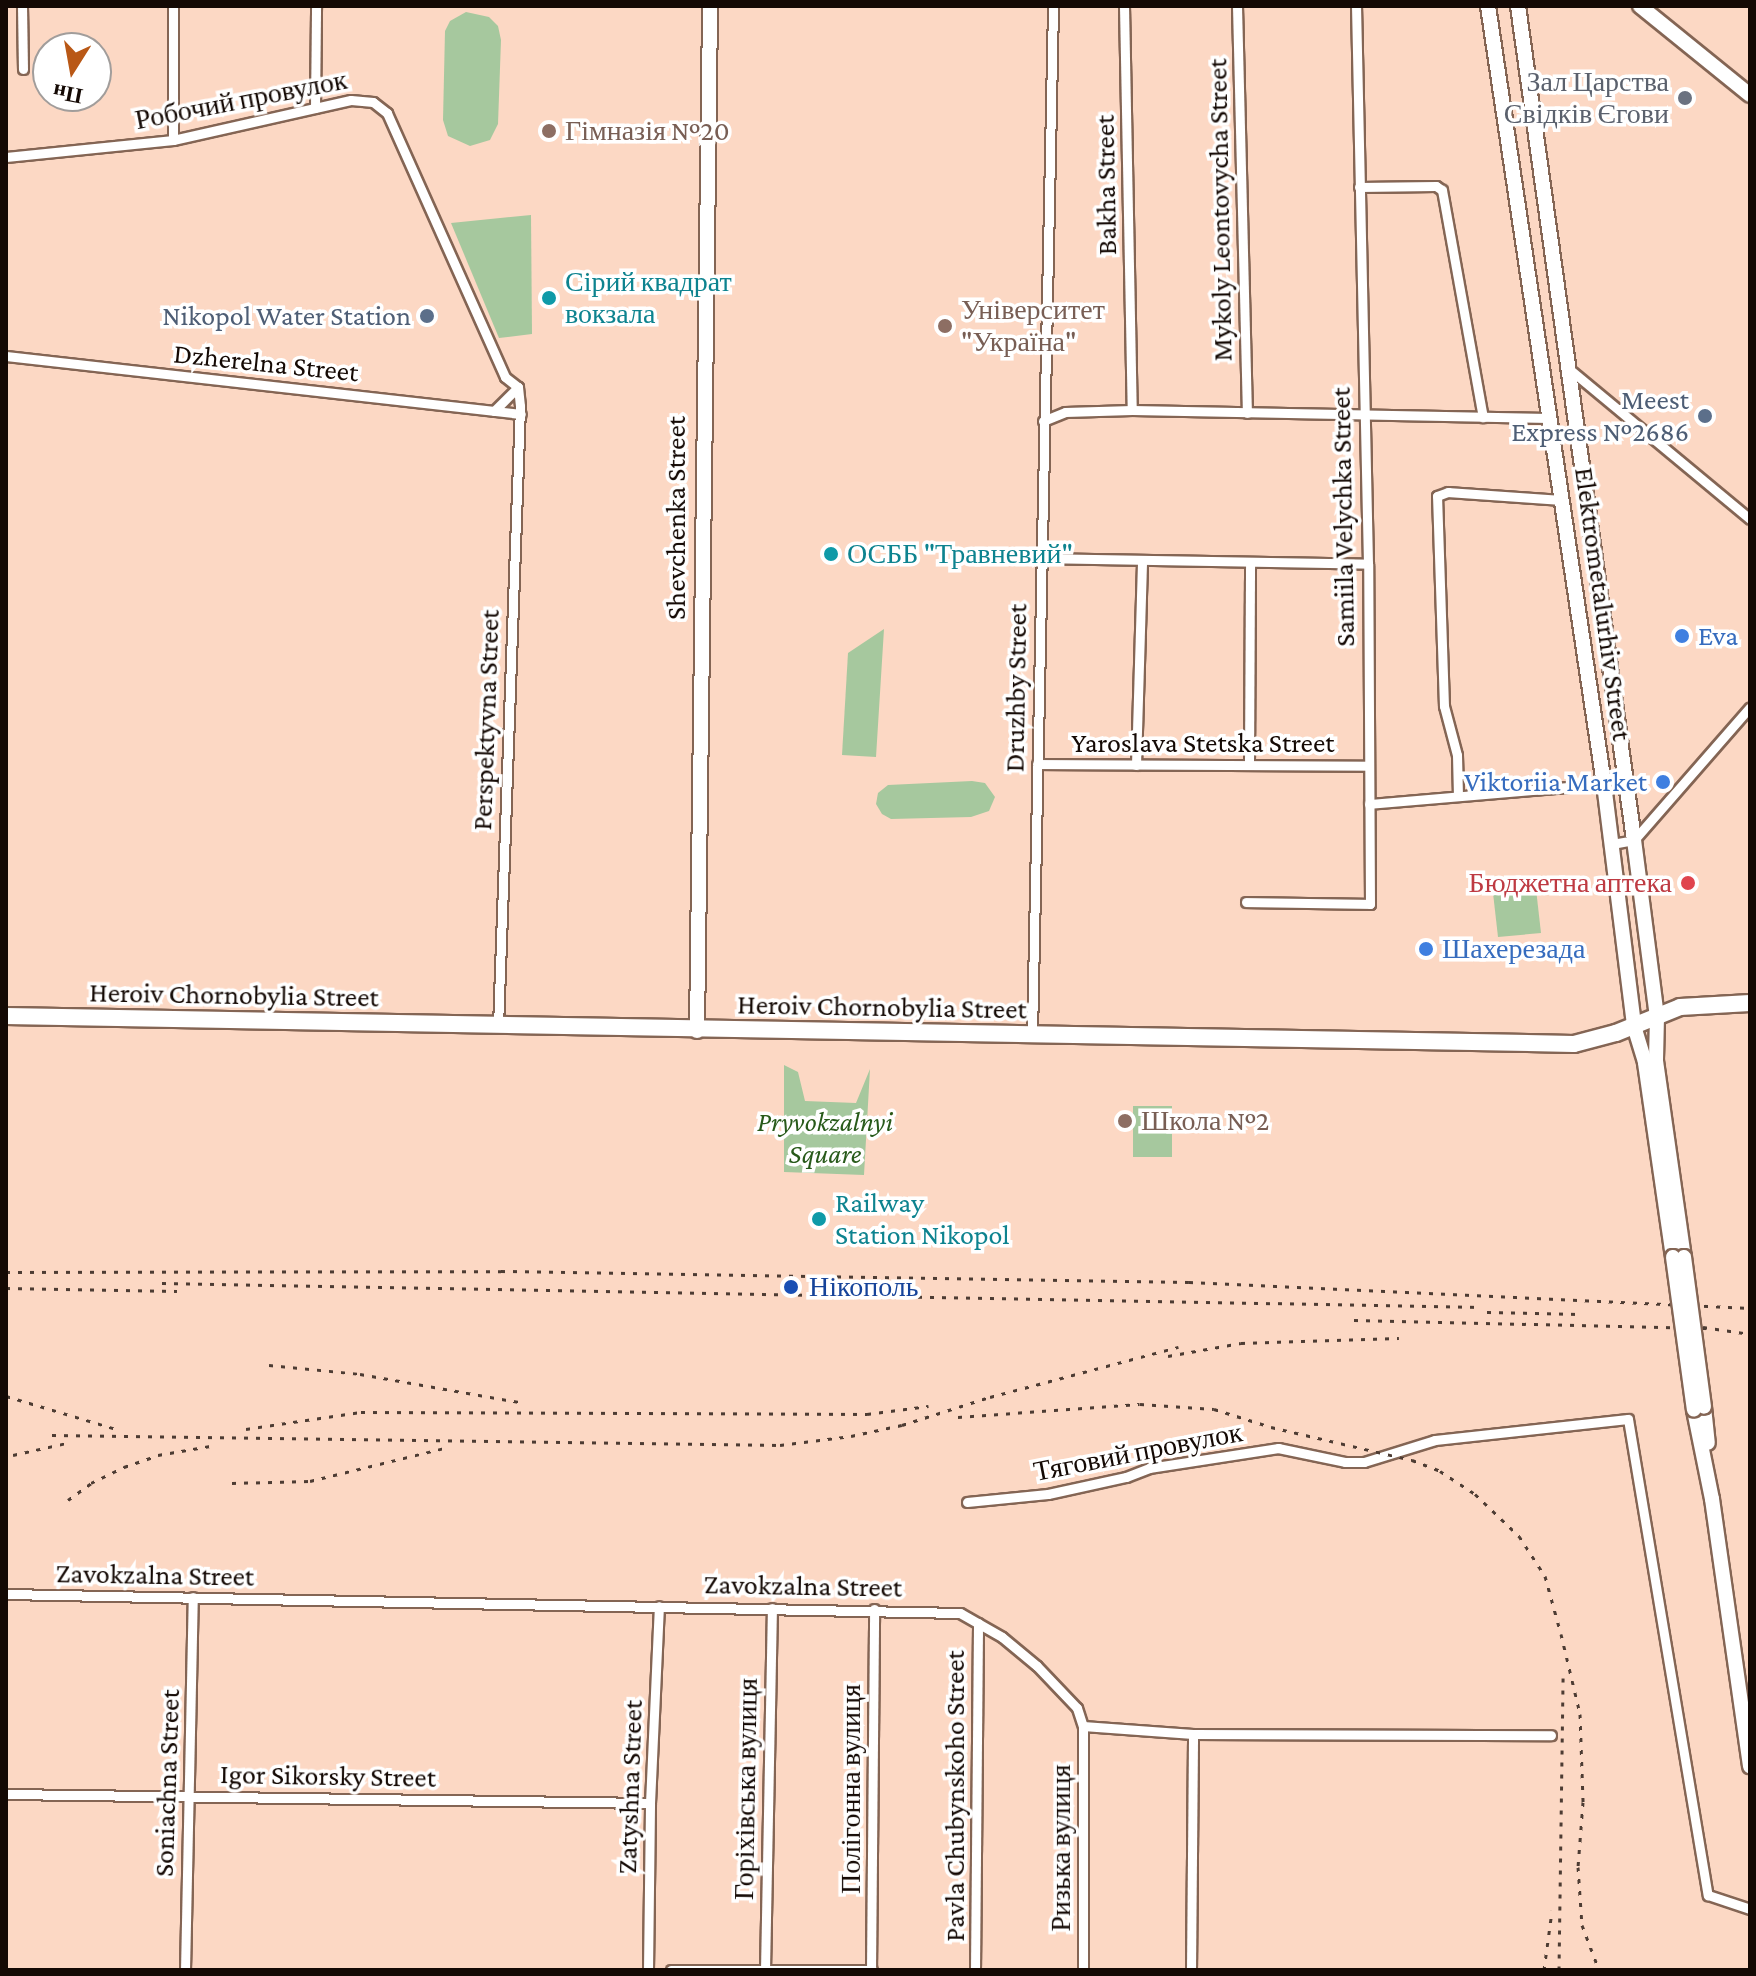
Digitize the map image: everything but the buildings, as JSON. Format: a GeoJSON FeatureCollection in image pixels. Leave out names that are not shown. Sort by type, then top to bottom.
{"type":"FeatureCollection","features":[{"type":"Feature","properties":{"kind":"main road","name":"Shevchenka Street"},"geometry":{"type":"LineString","coordinates":[[697,1031],[710,6]]}},
{"type":"Feature","properties":{"kind":"main road","name":"Elektrometalurhiv Street"},"geometry":{"type":"LineString","coordinates":[[1488,6],[1604,784],[1634,1026],[1645,1063],[1678,1257]]}},
{"type":"Feature","properties":{"kind":"main road","name":"Elektrometalurhiv Street"},"geometry":{"type":"LineString","coordinates":[[1518,6],[1657,1016],[1656,1061],[1678,1257]]}},
{"type":"Feature","properties":{"kind":"main road"},"geometry":{"type":"LineString","coordinates":[[1640,6],[1750,95]]}},
{"type":"Feature","properties":{"kind":"main road","name":"Heroiv Chornobylia Street"},"geometry":{"type":"LineString","coordinates":[[6,1016],[697,1031],[1574,1044],[1634,1026],[1680,1007],[1750,1003]]}},
{"type":"Feature","properties":{"kind":"main road"},"geometry":{"type":"LineString","coordinates":[[1678,1257],[1750,1766]]}},
{"type":"Feature","properties":{"kind":"street"},"geometry":{"type":"LineString","coordinates":[[22,6],[23,69]]}},
{"type":"Feature","properties":{"kind":"street"},"geometry":{"type":"LineString","coordinates":[[173,6],[173,140]]}},
{"type":"Feature","properties":{"kind":"street"},"geometry":{"type":"LineString","coordinates":[[315,108],[316,6]]}},
{"type":"Feature","properties":{"kind":"street","name":"Druzhby Street"},"geometry":{"type":"LineString","coordinates":[[1032,1035],[1053,6]]}},
{"type":"Feature","properties":{"kind":"street","name":"Bakha Street"},"geometry":{"type":"LineString","coordinates":[[1124,6],[1132,410]]}},
{"type":"Feature","properties":{"kind":"street","name":"Mykoly Leontovycha Street"},"geometry":{"type":"LineString","coordinates":[[1237,6],[1247,413]]}},
{"type":"Feature","properties":{"kind":"street","name":"Samiila Velychka Street"},"geometry":{"type":"LineString","coordinates":[[1246,902],[1370,904],[1368,564],[1356,6]]}},
{"type":"Feature","properties":{"kind":"street","name":"Робочий провулок"},"geometry":{"type":"LineString","coordinates":[[6,157],[173,140],[364,99],[387,113],[505,377],[518,387],[521,414]]}},
{"type":"Feature","properties":{"kind":"street"},"geometry":{"type":"LineString","coordinates":[[1359,187],[1436,186],[1442,190],[1483,417]]}},
{"type":"Feature","properties":{"kind":"street","name":"Dzherelna Street"},"geometry":{"type":"LineString","coordinates":[[6,356],[521,414]]}},
{"type":"Feature","properties":{"kind":"street"},"geometry":{"type":"LineString","coordinates":[[1568,368],[1750,519]]}},
{"type":"Feature","properties":{"kind":"street"},"geometry":{"type":"LineString","coordinates":[[494,411],[518,387]]}},
{"type":"Feature","properties":{"kind":"street"},"geometry":{"type":"LineString","coordinates":[[1043,421],[1065,412],[1132,410],[1549,418]]}},
{"type":"Feature","properties":{"kind":"street","name":"Perspektyvna Street"},"geometry":{"type":"LineString","coordinates":[[498,1027],[521,414]]}},
{"type":"Feature","properties":{"kind":"street"},"geometry":{"type":"LineString","coordinates":[[1458,796],[1457,755],[1444,706],[1437,496],[1448,492],[1561,500]]}},
{"type":"Feature","properties":{"kind":"street"},"geometry":{"type":"LineString","coordinates":[[1040,558],[1368,564]]}},
{"type":"Feature","properties":{"kind":"street"},"geometry":{"type":"LineString","coordinates":[[1136,765],[1142,560]]}},
{"type":"Feature","properties":{"kind":"street"},"geometry":{"type":"LineString","coordinates":[[1249,765],[1250,562]]}},
{"type":"Feature","properties":{"kind":"street"},"geometry":{"type":"LineString","coordinates":[[1612,844],[1634,840],[1750,707]]}},
{"type":"Feature","properties":{"kind":"street","name":"Yaroslava Stetska Street"},"geometry":{"type":"LineString","coordinates":[[1037,764],[1369,766]]}},
{"type":"Feature","properties":{"kind":"street"},"geometry":{"type":"LineString","coordinates":[[1369,804],[1604,784]]}},
{"type":"Feature","properties":{"kind":"street","name":"Тяговий провулок"},"geometry":{"type":"LineString","coordinates":[[967,1502],[1048,1494],[1126,1477],[1149,1468],[1278,1448],[1345,1462],[1364,1462],[1435,1440],[1628,1419],[1708,1895],[1750,1909]]}},
{"type":"Feature","properties":{"kind":"street","name":"Zavokzalna Street"},"geometry":{"type":"LineString","coordinates":[[6,1594],[960,1613],[1002,1637],[1037,1666],[1077,1708],[1083,1726]]}},
{"type":"Feature","properties":{"kind":"street","name":"Soniachna Street"},"geometry":{"type":"LineString","coordinates":[[185,1970],[193,1597]]}},
{"type":"Feature","properties":{"kind":"street","name":"Zatyshna Street"},"geometry":{"type":"LineString","coordinates":[[648,1970],[650,1803],[659,1606]]}},
{"type":"Feature","properties":{"kind":"street","name":"Горіхівська вулиця"},"geometry":{"type":"LineString","coordinates":[[765,1969],[772,1608]]}},
{"type":"Feature","properties":{"kind":"street","name":"Полігонна вулиця"},"geometry":{"type":"LineString","coordinates":[[872,1970],[874,1609]]}},
{"type":"Feature","properties":{"kind":"street","name":"Pavla Chubynskoho Street"},"geometry":{"type":"LineString","coordinates":[[975,1970],[978,1623]]}},
{"type":"Feature","properties":{"kind":"street"},"geometry":{"type":"LineString","coordinates":[[1083,1726],[1193,1734],[1551,1735]]}},
{"type":"Feature","properties":{"kind":"street","name":"Ризька вулиця"},"geometry":{"type":"LineString","coordinates":[[1083,1726],[1083,1970]]}},
{"type":"Feature","properties":{"kind":"street"},"geometry":{"type":"LineString","coordinates":[[1191,1970],[1193,1734]]}},
{"type":"Feature","properties":{"kind":"street","name":"Igor Sikorsky Street"},"geometry":{"type":"LineString","coordinates":[[6,1794],[650,1803]]}},
{"type":"Feature","properties":{"kind":"street"},"geometry":{"type":"LineString","coordinates":[[671,1970],[872,1970]]}},
{"type":"Feature","properties":{"kind":"green space"},"geometry":{"type":"Polygon","coordinates":[[[466,12],[489,17],[498,26],[501,40],[498,124],[490,140],[470,146],[448,136],[443,120],[445,31],[450,21],[466,12]]]}},
{"type":"Feature","properties":{"kind":"green space"},"geometry":{"type":"Polygon","coordinates":[[[531,215],[532,334],[499,338],[451,223],[531,215]]]}},
{"type":"Feature","properties":{"kind":"green space"},"geometry":{"type":"Polygon","coordinates":[[[884,629],[876,757],[842,755],[848,653],[884,629]]]}},
{"type":"Feature","properties":{"kind":"green space"},"geometry":{"type":"Polygon","coordinates":[[[985,783],[995,797],[989,811],[971,817],[891,819],[882,814],[876,804],[878,793],[888,785],[985,783]]]}},
{"type":"Feature","properties":{"kind":"green space"},"geometry":{"type":"Polygon","coordinates":[[[1536,889],[1541,933],[1498,937],[1493,893],[1536,889]]]}},
{"type":"Feature","properties":{"kind":"green space","name":"Pryvokzalnyi Square"},"geometry":{"type":"Polygon","coordinates":[[[784,1065],[798,1072],[805,1101],[856,1103],[870,1069],[864,1175],[784,1172],[784,1065]]]}},
{"type":"Feature","properties":{"kind":"green space"},"geometry":{"type":"Polygon","coordinates":[[[1133,1106],[1172,1106],[1172,1157],[1133,1157],[1133,1106]]]}},
{"type":"Feature","properties":{"kind":"railway"},"geometry":{"type":"LineString","coordinates":[[6,1272],[501,1271],[1189,1282],[1750,1308]]}},
{"type":"Feature","properties":{"kind":"railway"},"geometry":{"type":"LineString","coordinates":[[162,1283],[1482,1307]]}},
{"type":"Feature","properties":{"kind":"railway"},"geometry":{"type":"LineString","coordinates":[[6,1288],[177,1291]]}},
{"type":"Feature","properties":{"kind":"railway"},"geometry":{"type":"LineString","coordinates":[[1487,1312],[1579,1314]]}},
{"type":"Feature","properties":{"kind":"railway"},"geometry":{"type":"LineString","coordinates":[[1354,1320],[1714,1328]]}},
{"type":"Feature","properties":{"kind":"railway"},"geometry":{"type":"LineString","coordinates":[[1703,1327],[1750,1334]]}},
{"type":"Feature","properties":{"kind":"railway"},"geometry":{"type":"LineString","coordinates":[[1168,1356],[1241,1343],[1399,1338]]}},
{"type":"Feature","properties":{"kind":"railway"},"geometry":{"type":"LineString","coordinates":[[52,1435],[780,1445],[851,1436],[902,1425],[990,1397],[1178,1347]]}},
{"type":"Feature","properties":{"kind":"railway"},"geometry":{"type":"LineString","coordinates":[[269,1365],[360,1374],[524,1403]]}},
{"type":"Feature","properties":{"kind":"railway"},"geometry":{"type":"LineString","coordinates":[[6,1396],[119,1430]]}},
{"type":"Feature","properties":{"kind":"railway"},"geometry":{"type":"LineString","coordinates":[[958,1417],[1140,1404],[1214,1409],[1271,1427],[1412,1460],[1440,1471],[1475,1494],[1519,1536],[1545,1576],[1561,1634],[1580,1714],[1583,1802],[1578,1867],[1582,1925],[1599,1970]]}},
{"type":"Feature","properties":{"kind":"railway"},"geometry":{"type":"LineString","coordinates":[[246,1429],[361,1412],[867,1414],[928,1406]]}},
{"type":"Feature","properties":{"kind":"railway"},"geometry":{"type":"LineString","coordinates":[[13,1455],[71,1442]]}},
{"type":"Feature","properties":{"kind":"railway"},"geometry":{"type":"LineString","coordinates":[[68,1500],[91,1483],[124,1467],[158,1455],[216,1445]]}},
{"type":"Feature","properties":{"kind":"railway"},"geometry":{"type":"LineString","coordinates":[[232,1483],[310,1481],[444,1448]]}},
{"type":"Feature","properties":{"kind":"railway"},"geometry":{"type":"LineString","coordinates":[[1559,1970],[1563,1674]]}},
{"type":"Feature","properties":{"kind":"railway"},"geometry":{"type":"LineString","coordinates":[[1544,1970],[1552,1911]]}},
{"type":"Feature","properties":{"kind":"place","name":"Зал Царства Свідків Єгови"},"geometry":{"type":"Point","coordinates":[1685,98]}},
{"type":"Feature","properties":{"kind":"place","name":"Гімназія №20"},"geometry":{"type":"Point","coordinates":[549,131]}},
{"type":"Feature","properties":{"kind":"place","name":"Сірий квадрат вокзала"},"geometry":{"type":"Point","coordinates":[549,298]}},
{"type":"Feature","properties":{"kind":"place","name":"Nikopol Water Station"},"geometry":{"type":"Point","coordinates":[427,316]}},
{"type":"Feature","properties":{"kind":"place","name":"Університет \"Україна\""},"geometry":{"type":"Point","coordinates":[945,326]}},
{"type":"Feature","properties":{"kind":"place","name":"Meest Express №2686"},"geometry":{"type":"Point","coordinates":[1705,416]}},
{"type":"Feature","properties":{"kind":"place","name":"ОСББ \"Травневий\""},"geometry":{"type":"Point","coordinates":[831,554]}},
{"type":"Feature","properties":{"kind":"place","name":"Eva"},"geometry":{"type":"Point","coordinates":[1682,636]}},
{"type":"Feature","properties":{"kind":"place","name":"Viktoriia Market"},"geometry":{"type":"Point","coordinates":[1663,782]}},
{"type":"Feature","properties":{"kind":"place","name":"Бюджетна аптека"},"geometry":{"type":"Point","coordinates":[1688,883]}},
{"type":"Feature","properties":{"kind":"place","name":"Шахерезада"},"geometry":{"type":"Point","coordinates":[1426,949]}},
{"type":"Feature","properties":{"kind":"place","name":"Школа №2"},"geometry":{"type":"Point","coordinates":[1125,1121]}},
{"type":"Feature","properties":{"kind":"place","name":"Railway Station Nikopol"},"geometry":{"type":"Point","coordinates":[819,1219]}},
{"type":"Feature","properties":{"kind":"place","name":"Нікополь"},"geometry":{"type":"Point","coordinates":[791,1287]}}]}
